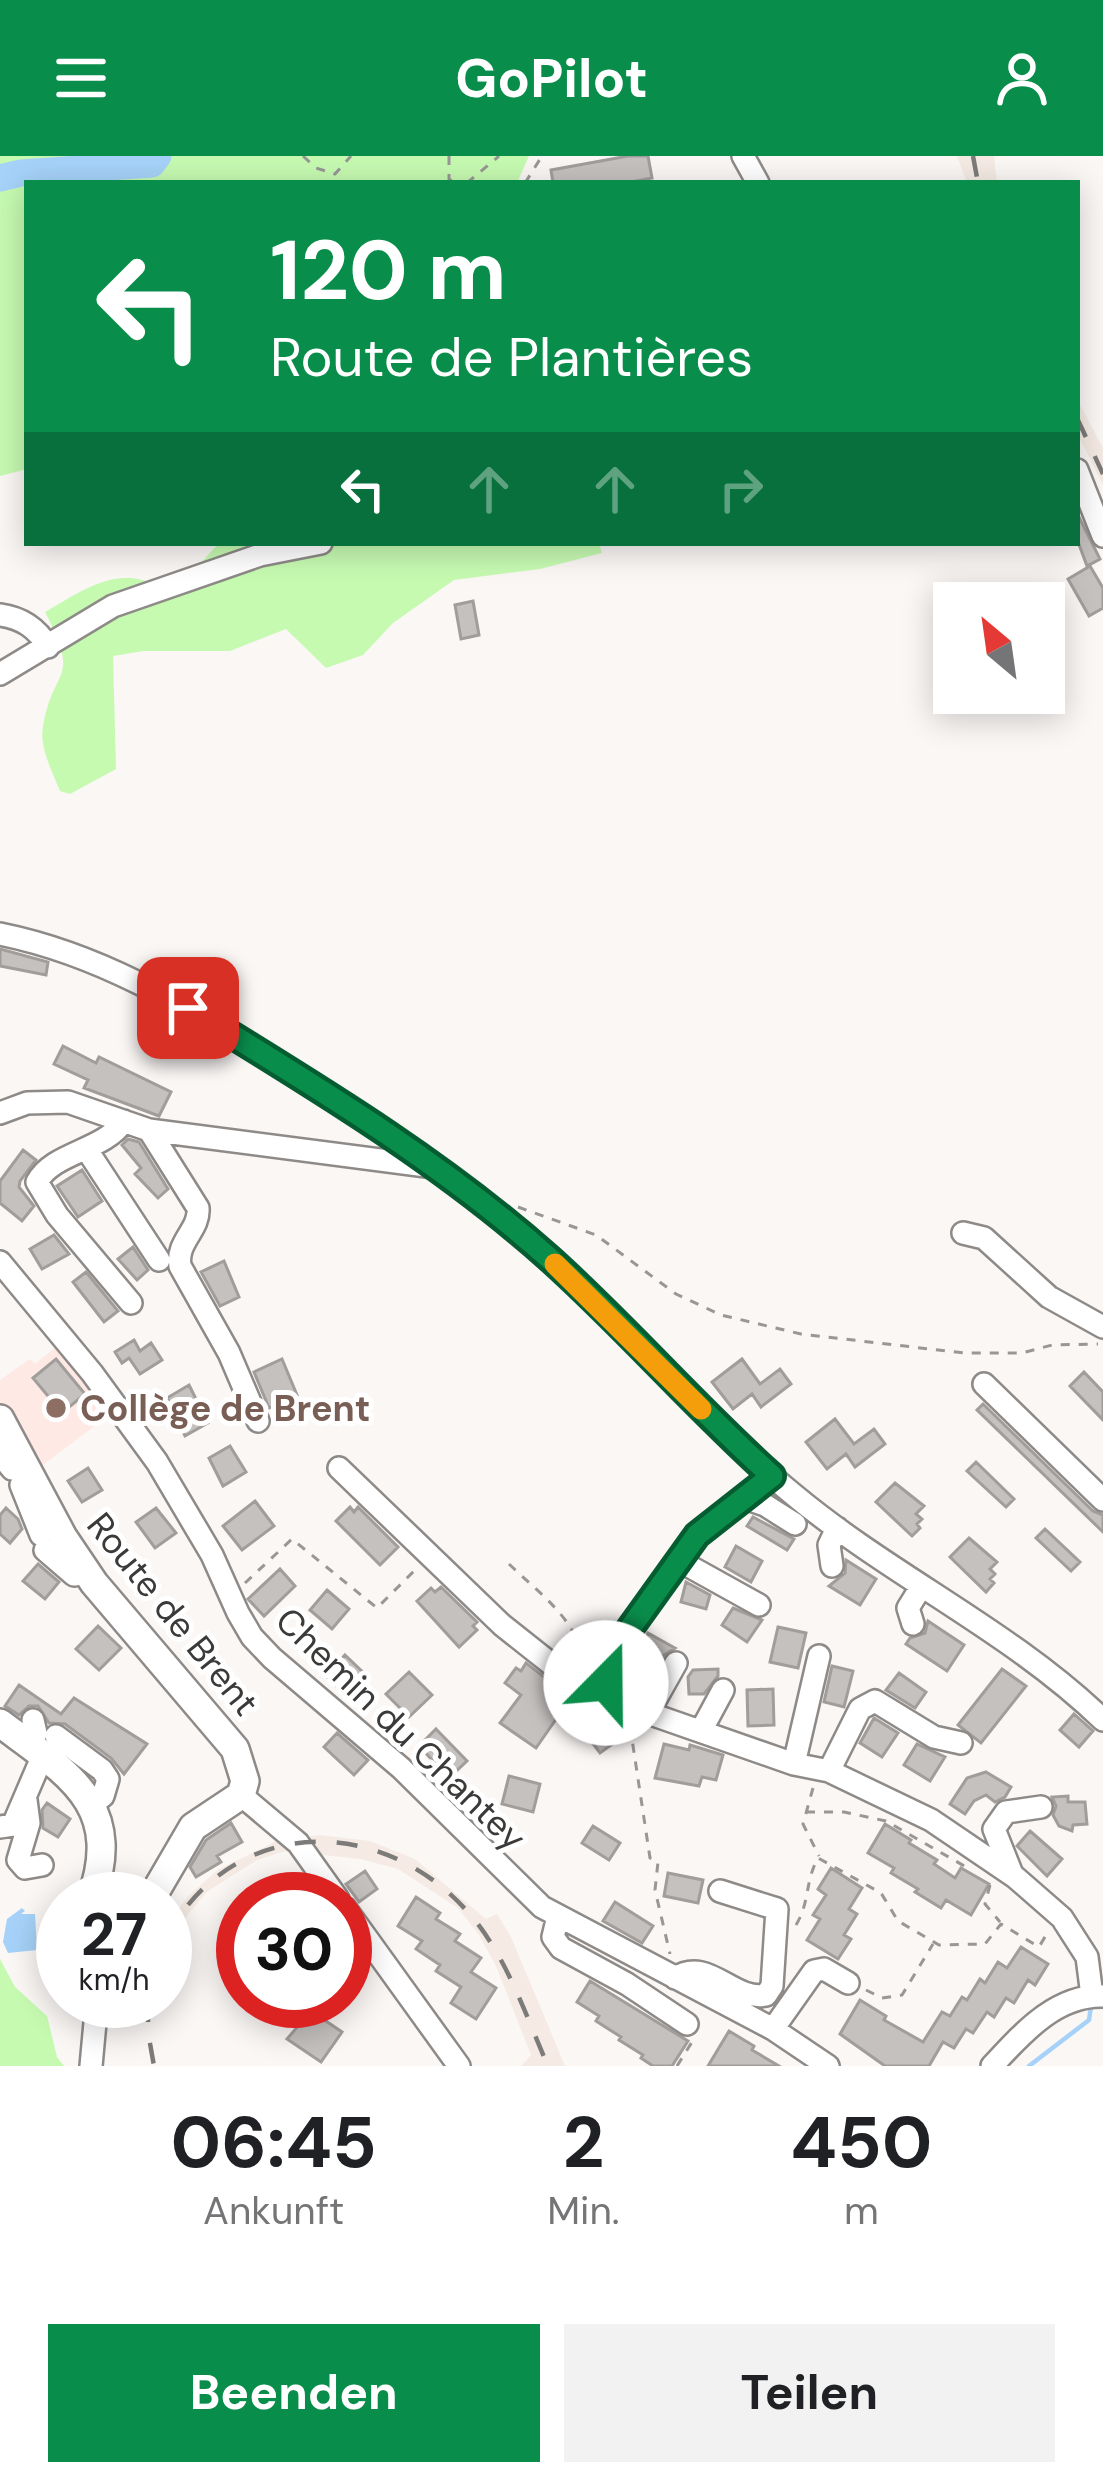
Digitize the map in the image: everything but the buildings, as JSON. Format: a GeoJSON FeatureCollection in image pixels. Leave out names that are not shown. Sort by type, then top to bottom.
{"type":"FeatureCollection","features":[{"type":"Feature","properties":{"kind":"main road","name":"Route de Brent"},"geometry":{"type":"LineString","coordinates":[[0,1419],[13,1464],[87,1574],[235,1749],[245,1781],[241,1796]]}},
{"type":"Feature","properties":{"kind":"main road"},"geometry":{"type":"LineString","coordinates":[[0,1724],[41,1740],[92,1804],[103,1845],[99,1872]]}},
{"type":"Feature","properties":{"kind":"main road"},"geometry":{"type":"LineString","coordinates":[[167,1872],[193,1827],[241,1796]]}},
{"type":"Feature","properties":{"kind":"street"},"geometry":{"type":"LineString","coordinates":[[1080,478],[1103,536]]}},
{"type":"Feature","properties":{"kind":"street"},"geometry":{"type":"LineString","coordinates":[[0,674],[125,601],[260,555],[306,546]]}},
{"type":"Feature","properties":{"kind":"street"},"geometry":{"type":"LineString","coordinates":[[0,615],[28,623],[48,647]]}},
{"type":"Feature","properties":{"kind":"street"},"geometry":{"type":"LineString","coordinates":[[0,934],[37,941],[151,986],[437,1167],[551,1260],[772,1476],[837,1528],[1021,1654],[1103,1720]]}},
{"type":"Feature","properties":{"kind":"street"},"geometry":{"type":"LineString","coordinates":[[0,1113],[27,1103],[68,1102],[148,1130],[437,1167]]}},
{"type":"Feature","properties":{"kind":"street"},"geometry":{"type":"LineString","coordinates":[[124,1121],[106,1140],[46,1170],[37,1182],[57,1215],[131,1303]]}},
{"type":"Feature","properties":{"kind":"street"},"geometry":{"type":"LineString","coordinates":[[148,1130],[198,1208],[197,1222],[179,1251],[180,1266],[230,1354],[258,1421]]}},
{"type":"Feature","properties":{"kind":"street"},"geometry":{"type":"LineString","coordinates":[[87,1150],[159,1260]]}},
{"type":"Feature","properties":{"kind":"street"},"geometry":{"type":"LineString","coordinates":[[963,1233],[984,1238],[1049,1297],[1103,1327]]}},
{"type":"Feature","properties":{"kind":"street","name":"Chemin du Chantey"},"geometry":{"type":"LineString","coordinates":[[0,1262],[92,1373],[157,1462],[212,1555],[252,1637],[401,1768],[542,1907],[673,1968],[828,2066]]}},
{"type":"Feature","properties":{"kind":"street"},"geometry":{"type":"LineString","coordinates":[[984,1384],[1103,1500]]}},
{"type":"Feature","properties":{"kind":"street"},"geometry":{"type":"LineString","coordinates":[[13,1464],[43,1542],[74,1575],[87,1574]]}},
{"type":"Feature","properties":{"kind":"street"},"geometry":{"type":"LineString","coordinates":[[339,1468],[502,1625],[555,1667],[606,1683],[625,1703],[648,1713],[794,1764],[829,1771],[931,1820],[1050,1906],[1073,1931],[1088,1958],[1098,1996],[1057,2007],[992,2066]]}},
{"type":"Feature","properties":{"kind":"street"},"geometry":{"type":"LineString","coordinates":[[606,1683],[608,1659],[697,1535],[772,1476]]}},
{"type":"Feature","properties":{"kind":"street"},"geometry":{"type":"LineString","coordinates":[[745,1498],[795,1524]]}},
{"type":"Feature","properties":{"kind":"street"},"geometry":{"type":"LineString","coordinates":[[832,1566],[829,1545],[837,1528]]}},
{"type":"Feature","properties":{"kind":"street"},"geometry":{"type":"LineString","coordinates":[[678,1560],[759,1605]]}},
{"type":"Feature","properties":{"kind":"street"},"geometry":{"type":"LineString","coordinates":[[914,1624],[908,1608],[921,1587]]}},
{"type":"Feature","properties":{"kind":"street"},"geometry":{"type":"LineString","coordinates":[[794,1764],[819,1656]]}},
{"type":"Feature","properties":{"kind":"street"},"geometry":{"type":"LineString","coordinates":[[648,1713],[676,1663]]}},
{"type":"Feature","properties":{"kind":"street"},"geometry":{"type":"LineString","coordinates":[[702,1729],[723,1690]]}},
{"type":"Feature","properties":{"kind":"street"},"geometry":{"type":"LineString","coordinates":[[829,1771],[860,1709],[875,1701],[934,1736],[961,1743]]}},
{"type":"Feature","properties":{"kind":"street"},"geometry":{"type":"LineString","coordinates":[[0,1827],[13,1825],[26,1800],[41,1740]]}},
{"type":"Feature","properties":{"kind":"street"},"geometry":{"type":"LineString","coordinates":[[241,1796],[298,1843],[319,1872]]}},
{"type":"Feature","properties":{"kind":"street"},"geometry":{"type":"LineString","coordinates":[[26,1800],[29,1823],[18,1860],[25,1868],[42,1865]]}},
{"type":"Feature","properties":{"kind":"street"},"geometry":{"type":"LineString","coordinates":[[1012,1875],[994,1829],[1006,1813],[1041,1808]]}},
{"type":"Feature","properties":{"kind":"street"},"geometry":{"type":"LineString","coordinates":[[673,1968],[702,1971],[754,1997],[766,1995],[772,1986],[777,1909],[720,1891]]}},
{"type":"Feature","properties":{"kind":"street"},"geometry":{"type":"LineString","coordinates":[[558,1916],[554,1937],[560,1948],[687,2024]]}},
{"type":"Feature","properties":{"kind":"street"},"geometry":{"type":"LineString","coordinates":[[372,1945],[459,2066]]}},
{"type":"Feature","properties":{"kind":"street"},"geometry":{"type":"LineString","coordinates":[[773,2029],[814,1971],[824,1970],[848,1983]]}},
{"type":"Feature","properties":{"kind":"street"},"geometry":{"type":"LineString","coordinates":[[92,2066],[96,2028]]}},
{"type":"Feature","properties":{"kind":"path"},"geometry":{"type":"LineString","coordinates":[[303,156],[316,168],[335,174],[351,156]]}},
{"type":"Feature","properties":{"kind":"path"},"geometry":{"type":"LineString","coordinates":[[470,180],[499,156]]}},
{"type":"Feature","properties":{"kind":"path"},"geometry":{"type":"LineString","coordinates":[[516,1206],[596,1235],[676,1294],[721,1315],[801,1334],[964,1353],[1022,1353],[1052,1345],[1095,1346],[1103,1340]]}},
{"type":"Feature","properties":{"kind":"path"},"geometry":{"type":"LineString","coordinates":[[239,1588],[292,1538],[377,1608],[424,1562]]}},
{"type":"Feature","properties":{"kind":"path"},"geometry":{"type":"LineString","coordinates":[[509,1564],[556,1606],[580,1645],[585,1664],[606,1683]]}},
{"type":"Feature","properties":{"kind":"path"},"geometry":{"type":"LineString","coordinates":[[625,1703],[622,1710],[630,1726],[650,1858],[658,1862],[655,1889],[673,1968]]}},
{"type":"Feature","properties":{"kind":"path"},"geometry":{"type":"LineString","coordinates":[[813,1791],[802,1824],[818,1858],[880,1893],[898,1921],[934,1942],[956,1946],[985,1944],[1001,1924]]}},
{"type":"Feature","properties":{"kind":"path"},"geometry":{"type":"LineString","coordinates":[[806,1812],[844,1812],[886,1822],[962,1868],[975,1867]]}},
{"type":"Feature","properties":{"kind":"path"},"geometry":{"type":"LineString","coordinates":[[787,1941],[808,1905],[806,1881],[818,1858]]}},
{"type":"Feature","properties":{"kind":"path"},"geometry":{"type":"LineString","coordinates":[[988,1878],[985,1904],[1001,1924],[1039,1947],[1046,1936]]}},
{"type":"Feature","properties":{"kind":"path"},"geometry":{"type":"LineString","coordinates":[[848,1983],[882,1998],[902,1995],[934,1942]]}},
{"type":"Feature","properties":{"kind":"shaded area"},"geometry":{"type":"Polygon","coordinates":[[[957,156],[994,156],[997,180],[966,180],[957,156]]]}},
{"type":"Feature","properties":{"kind":"shaded area"},"geometry":{"type":"Polygon","coordinates":[[[1080,405],[1103,448],[1103,485],[1080,439],[1080,405]]]}},
{"type":"Feature","properties":{"kind":"shaded area","name":"Collège de Brent"},"geometry":{"type":"Polygon","coordinates":[[[61,1343],[113,1412],[39,1468],[0,1404],[0,1380],[30,1359],[35,1364],[61,1343]]]}},
{"type":"Feature","properties":{"kind":"shaded area"},"geometry":{"type":"Polygon","coordinates":[[[320,1835],[370,1841],[415,1859],[486,1919],[497,1914],[565,2066],[521,2066],[531,2055],[479,1935],[458,1908],[398,1869],[360,1859],[286,1851],[238,1872],[216,1872],[216,1886],[192,1909],[192,1893],[219,1869],[277,1841],[320,1835]]]}},
{"type":"Feature","properties":{"kind":"green space"},"geometry":{"type":"Polygon","coordinates":[[[0,156],[529,156],[518,180],[24,180],[24,470],[0,476],[0,156]]]}},
{"type":"Feature","properties":{"kind":"green space"},"geometry":{"type":"Polygon","coordinates":[[[216,546],[600,546],[602,553],[540,569],[454,580],[393,623],[363,655],[326,668],[286,629],[230,651],[144,651],[113,656],[116,769],[70,794],[60,791],[42,735],[47,707],[62,673],[62,651],[45,612],[99,583],[128,578],[158,586],[196,568],[216,546]]]}},
{"type":"Feature","properties":{"kind":"green space"},"geometry":{"type":"Polygon","coordinates":[[[0,1959],[15,1987],[36,2006],[36,2028],[50,2028],[64,2066],[0,2066],[0,1959]]]}},
{"type":"Feature","properties":{"kind":"water"},"geometry":{"type":"Polygon","coordinates":[[[22,1908],[21,1914],[35,1914],[36,1950],[8,1953],[3,1942],[7,1919],[22,1908]]]}},
{"type":"Feature","properties":{"kind":"waterway"},"geometry":{"type":"LineString","coordinates":[[0,178],[152,164],[158,156]]}},
{"type":"Feature","properties":{"kind":"waterway"},"geometry":{"type":"LineString","coordinates":[[1029,2066],[1089,2020],[1091,2006]]}},
{"type":"Feature","properties":{"kind":"railway"},"geometry":{"type":"LineString","coordinates":[[973,156],[977,180]]}},
{"type":"Feature","properties":{"kind":"railway"},"geometry":{"type":"LineString","coordinates":[[1080,424],[1103,474]]}},
{"type":"Feature","properties":{"kind":"railway"},"geometry":{"type":"LineString","coordinates":[[192,1900],[227,1870],[265,1851],[307,1842],[349,1844],[391,1856],[431,1879],[481,1928],[514,1985],[548,2066]]}},
{"type":"Feature","properties":{"kind":"railway"},"geometry":{"type":"LineString","coordinates":[[148,2028],[154,2066]]}},
{"type":"Feature","properties":{"kind":"slow traffic"},"geometry":{"type":"LineString","coordinates":[[555,1264],[701,1409]]}},
{"type":"Feature","properties":{"kind":"place","name":"Collège de Brent"},"geometry":{"type":"Point","coordinates":[56,1408]}},
{"type":"Feature","properties":{"kind":"route"},"geometry":{"type":"LineString","coordinates":[[188,1008],[335,1099],[475,1197],[551,1260],[772,1476],[697,1535],[608,1659],[606,1683]]}}]}
